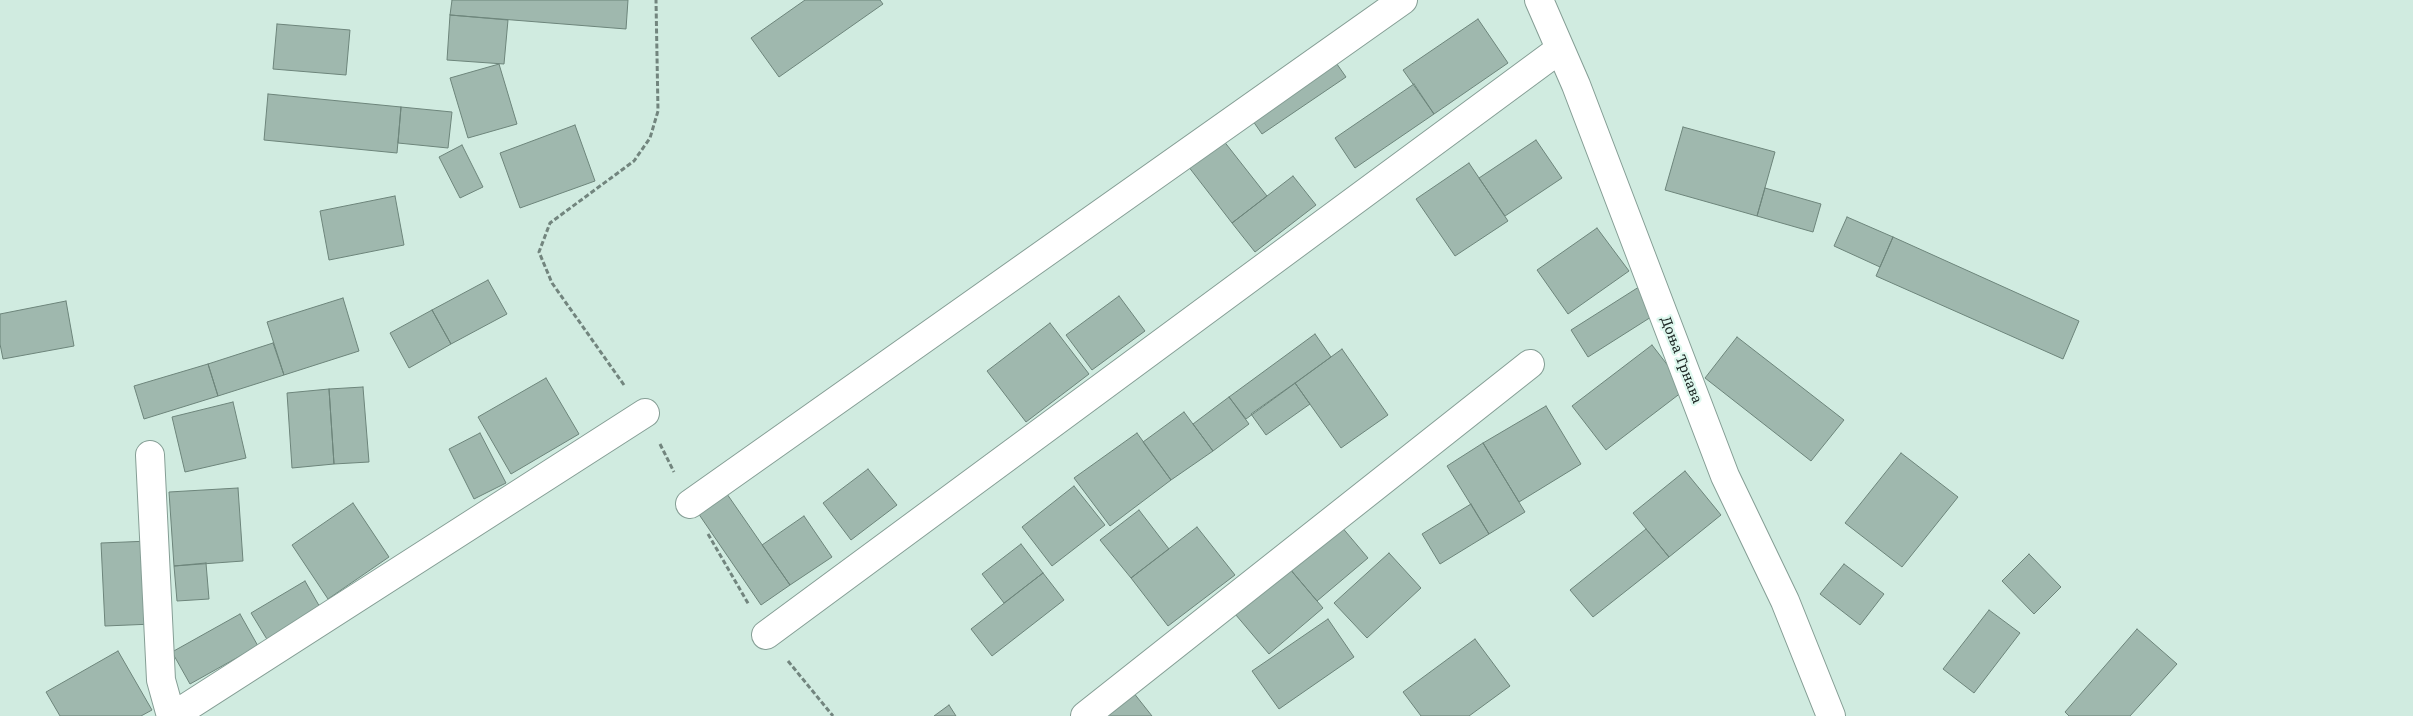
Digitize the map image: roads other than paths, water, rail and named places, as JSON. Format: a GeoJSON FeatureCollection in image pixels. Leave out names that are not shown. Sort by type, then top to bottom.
{"type":"FeatureCollection","features":[{"type":"Feature","properties":{"kind":"street"},"geometry":{"type":"LineString","coordinates":[[690,504],[1403,0]]}},
{"type":"Feature","properties":{"kind":"street","name":"Доња Трнава"},"geometry":{"type":"LineString","coordinates":[[1539,0],[1560,49],[1725,476],[1785,602],[1831,716]]}},
{"type":"Feature","properties":{"kind":"street"},"geometry":{"type":"LineString","coordinates":[[766,635],[1560,49]]}},
{"type":"Feature","properties":{"kind":"street"},"geometry":{"type":"LineString","coordinates":[[1085,716],[1530,364]]}},
{"type":"Feature","properties":{"kind":"street"},"geometry":{"type":"LineString","coordinates":[[150,455],[162,680],[172,716],[645,414]]}}]}
